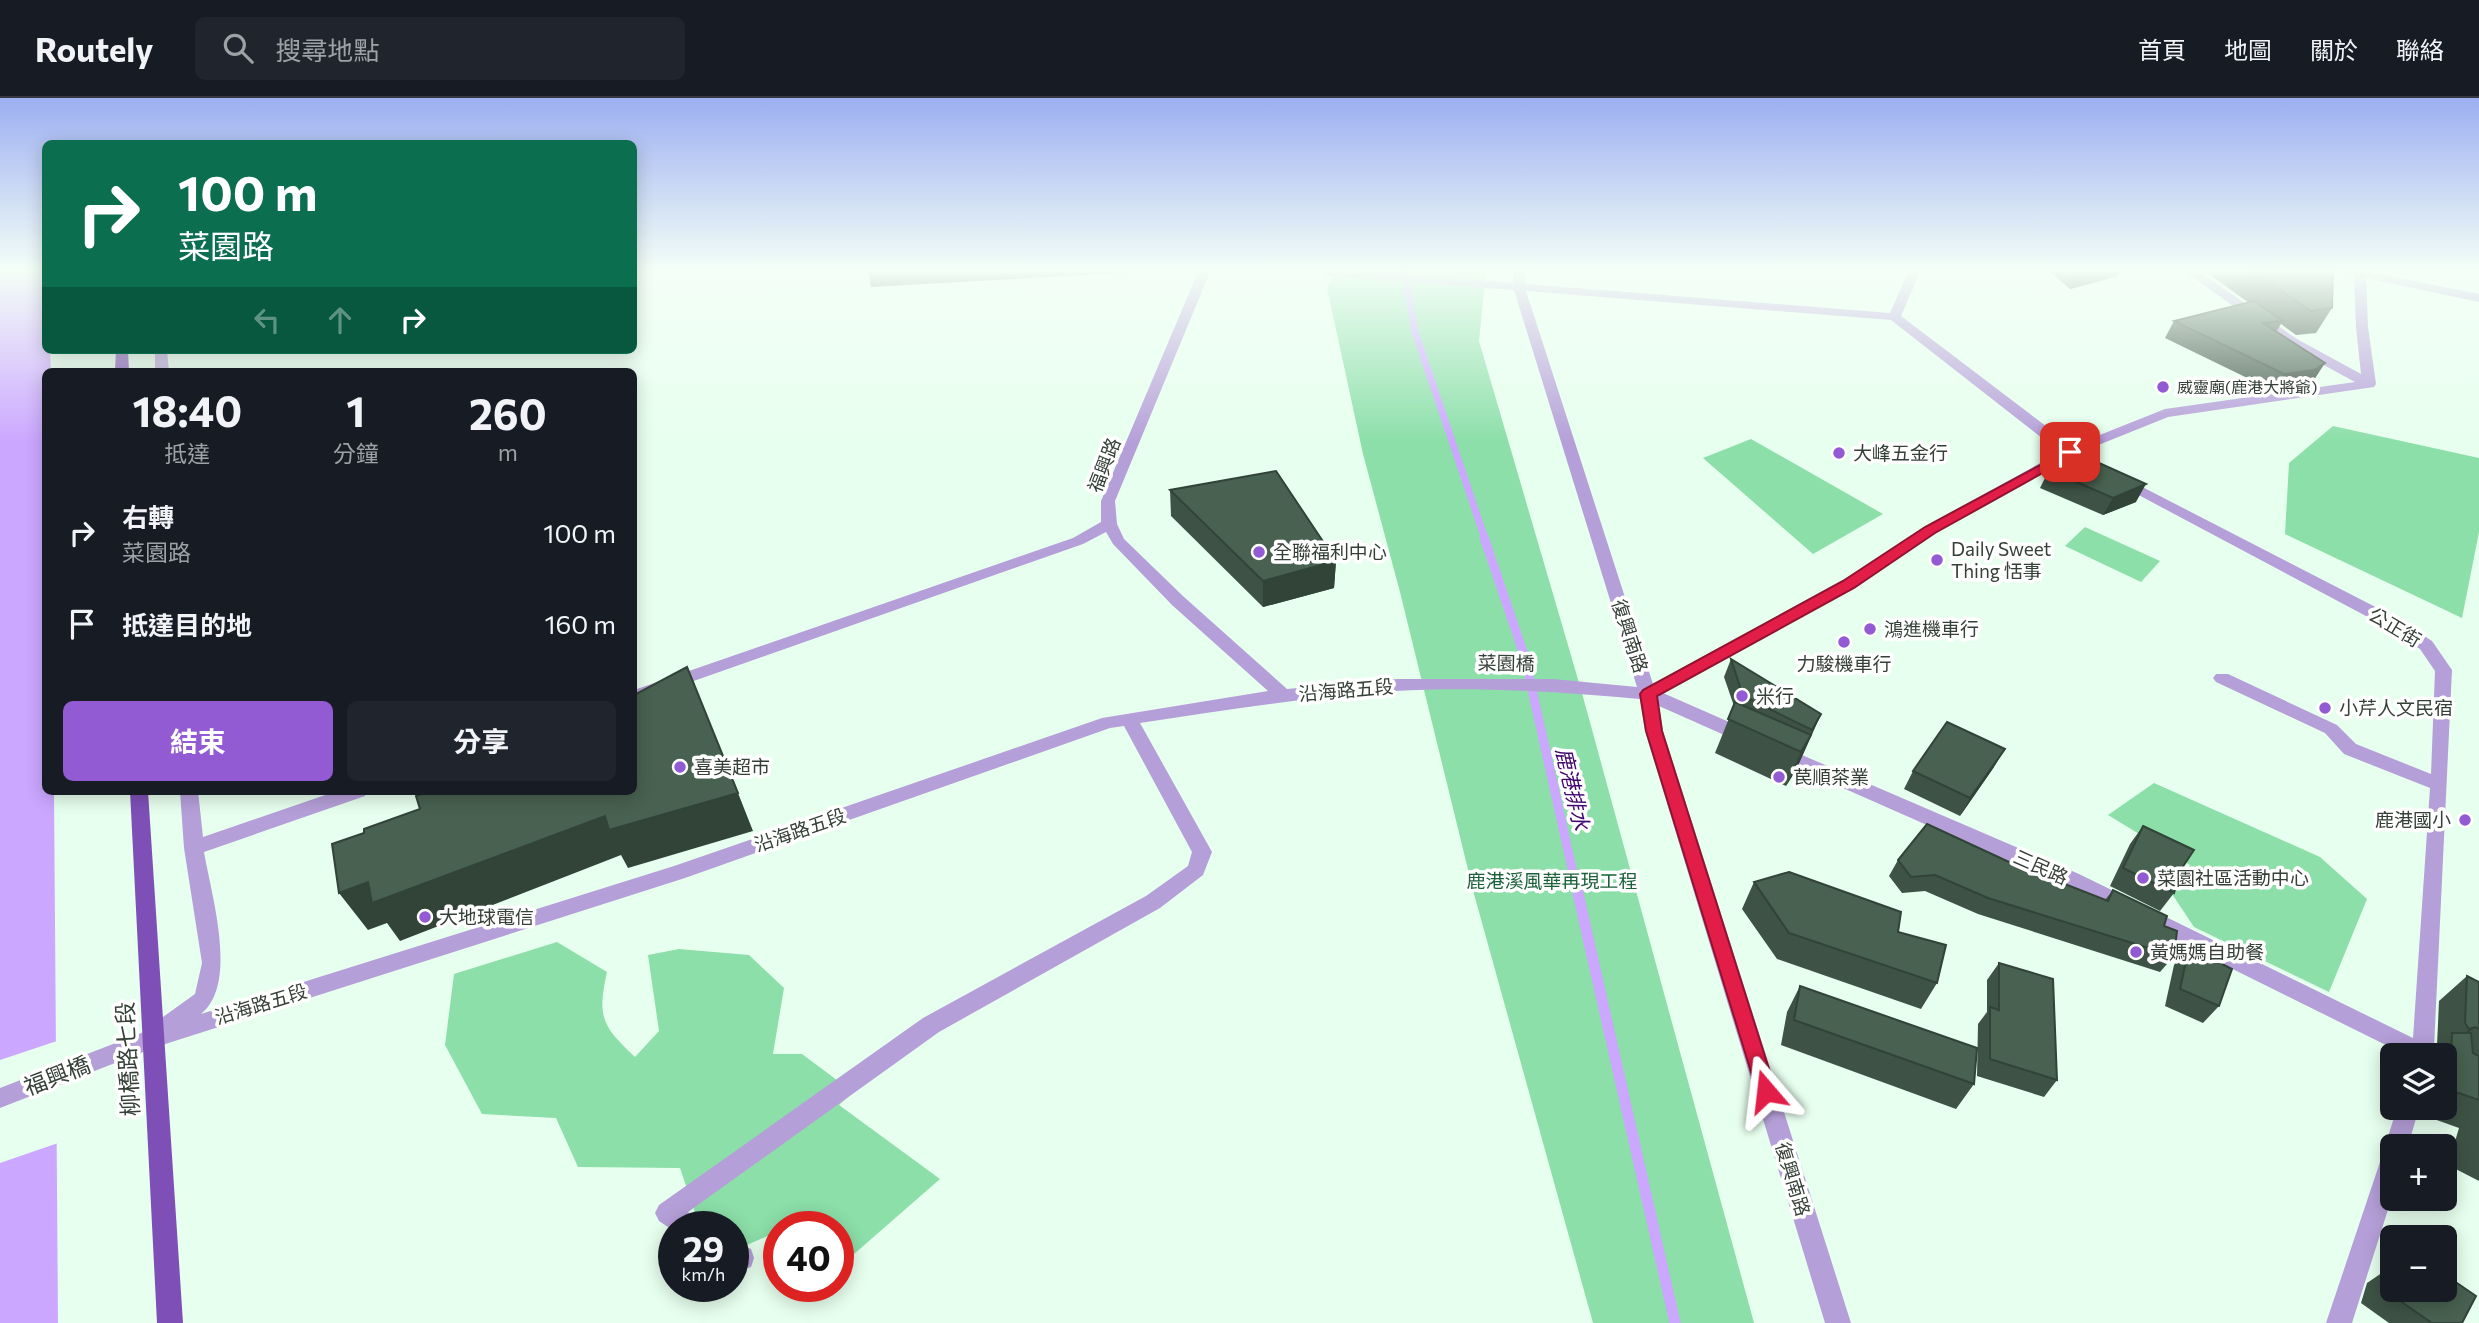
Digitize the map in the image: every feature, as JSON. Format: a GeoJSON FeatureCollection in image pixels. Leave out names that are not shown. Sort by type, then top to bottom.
{"type":"FeatureCollection","features":[{"type":"Feature","properties":{"kind":"main road","name":"柳橋路七段"},"geometry":{"type":"LineString","coordinates":[[139,795],[170,1323]]}},
{"type":"Feature","properties":{"kind":"street","name":"福興路"},"geometry":{"type":"LineString","coordinates":[[1180,329],[1108,501],[1109,524],[1118,541],[1283,695]]}},
{"type":"Feature","properties":{"kind":"street","name":"復興南路"},"geometry":{"type":"LineString","coordinates":[[1535,329],[1648,694],[1654,731],[1838,1323]]}},
{"type":"Feature","properties":{"kind":"street","name":"公正街"},"geometry":{"type":"LineString","coordinates":[[1910,329],[2070,452],[2387,620],[2427,645],[2444,670],[2426,1043]]}},
{"type":"Feature","properties":{"kind":"street"},"geometry":{"type":"LineString","coordinates":[[2274,329],[2369,384]]}},
{"type":"Feature","properties":{"kind":"street"},"geometry":{"type":"LineString","coordinates":[[2362,329],[2369,384]]}},
{"type":"Feature","properties":{"kind":"street"},"geometry":{"type":"LineString","coordinates":[[1648,694],[1849,584],[1930,530],[2070,452],[2165,413],[2369,384]]}},
{"type":"Feature","properties":{"kind":"street"},"geometry":{"type":"LineString","coordinates":[[637,695],[1078,541],[1109,524]]}},
{"type":"Feature","properties":{"kind":"street"},"geometry":{"type":"LineString","coordinates":[[2222,678],[2331,729],[2350,749],[2438,784]]}},
{"type":"Feature","properties":{"kind":"street","name":"菜園橋"},"geometry":{"type":"LineString","coordinates":[[1459,683],[1553,685],[1648,694]]}},
{"type":"Feature","properties":{"kind":"street","name":"沿海路五段"},"geometry":{"type":"LineString","coordinates":[[153,1038],[678,873],[1108,722],[1283,695],[1397,685],[1459,683]]}},
{"type":"Feature","properties":{"kind":"street","name":"三民路"},"geometry":{"type":"LineString","coordinates":[[1648,694],[2072,880],[2401,1043]]}},
{"type":"Feature","properties":{"kind":"street"},"geometry":{"type":"LineString","coordinates":[[670,1211],[931,1025],[1153,902],[1196,870],[1202,852],[1129,719]]}},
{"type":"Feature","properties":{"kind":"street"},"geometry":{"type":"LineString","coordinates":[[153,1038],[204,999],[212,963],[194,848],[189,795]]}},
{"type":"Feature","properties":{"kind":"street"},"geometry":{"type":"LineString","coordinates":[[194,848],[346,795]]}},
{"type":"Feature","properties":{"kind":"street","name":"福興橋"},"geometry":{"type":"LineString","coordinates":[[0,1098],[153,1038]]}},
{"type":"Feature","properties":{"kind":"street"},"geometry":{"type":"LineString","coordinates":[[2339,1323],[2380,1198]]}},
{"type":"Feature","properties":{"kind":"green space","name":"鹿港溪風華再現工程"},"geometry":{"type":"Polygon","coordinates":[[[1336,329],[1480,329],[1479,341],[1582,693],[1754,1323],[1593,1323],[1474,894],[1400,592],[1363,454],[1336,329]]]}},
{"type":"Feature","properties":{"kind":"green space"},"geometry":{"type":"Polygon","coordinates":[[[2333,426],[2479,458],[2479,532],[2462,618],[2285,534],[2289,463],[2333,426]]]}},
{"type":"Feature","properties":{"kind":"green space"},"geometry":{"type":"Polygon","coordinates":[[[1751,439],[1883,514],[1813,554],[1703,458],[1751,439]]]}},
{"type":"Feature","properties":{"kind":"green space"},"geometry":{"type":"Polygon","coordinates":[[[2085,527],[2160,561],[2141,582],[2065,546],[2085,527]]]}},
{"type":"Feature","properties":{"kind":"green space"},"geometry":{"type":"Polygon","coordinates":[[[2154,783],[2320,857],[2367,899],[2329,992],[2194,927],[2172,894],[2190,865],[2108,815],[2154,783]]]}},
{"type":"Feature","properties":{"kind":"green space"},"geometry":{"type":"Polygon","coordinates":[[[557,942],[607,972],[603,1000],[605,1020],[615,1037],[635,1057],[659,1031],[648,955],[679,949],[749,955],[784,988],[773,1054],[802,1054],[853,1092],[839,1105],[940,1179],[854,1254],[854,1211],[763,1211],[763,1238],[749,1244],[749,1211],[695,1211],[680,1168],[578,1167],[556,1118],[482,1114],[445,1045],[454,974],[557,942]]]}},
{"type":"Feature","properties":{"kind":"shaded area"},"geometry":{"type":"Polygon","coordinates":[[[0,329],[42,329],[42,354],[50,354],[51,368],[42,368],[42,795],[54,795],[58,1323],[0,1323],[0,329]]]}},
{"type":"Feature","properties":{"kind":"pier"},"geometry":{"type":"Polygon","coordinates":[[[60,1040],[61,1142],[0,1163],[0,1060],[60,1040]]]}},
{"type":"Feature","properties":{"kind":"building"},"geometry":{"type":"Polygon","coordinates":[[[2191,329],[2273,329],[2325,363],[2314,370],[2284,374],[2191,329]]]}},
{"type":"Feature","properties":{"kind":"building"},"geometry":{"type":"Polygon","coordinates":[[[2070,450],[2146,484],[2113,498],[2049,470],[2070,450]]]}},
{"type":"Feature","properties":{"kind":"building"},"geometry":{"type":"Polygon","coordinates":[[[1276,471],[1336,561],[1263,581],[1170,490],[1276,471]]]}},
{"type":"Feature","properties":{"kind":"building"},"geometry":{"type":"Polygon","coordinates":[[[1731,659],[1821,714],[1812,730],[1743,696],[1731,659]]]}},
{"type":"Feature","properties":{"kind":"building"},"geometry":{"type":"Polygon","coordinates":[[[687,667],[738,793],[609,830],[605,816],[372,903],[368,882],[339,893],[332,844],[364,833],[364,829],[420,809],[416,796],[419,795],[637,795],[637,693],[687,667]]]}},
{"type":"Feature","properties":{"kind":"building"},"geometry":{"type":"Polygon","coordinates":[[[1735,702],[1811,735],[1801,752],[1728,719],[1735,702]]]}},
{"type":"Feature","properties":{"kind":"building"},"geometry":{"type":"Polygon","coordinates":[[[1947,722],[2005,749],[1970,798],[1913,771],[1947,722]]]}},
{"type":"Feature","properties":{"kind":"building"},"geometry":{"type":"Polygon","coordinates":[[[1927,824],[2009,862],[2108,901],[2113,890],[2167,916],[2164,926],[2177,931],[2174,956],[1988,898],[1935,875],[1911,877],[1898,860],[1927,824]]]}},
{"type":"Feature","properties":{"kind":"building"},"geometry":{"type":"Polygon","coordinates":[[[2143,826],[2194,850],[2180,871],[2174,893],[2123,868],[2143,826]]]}},
{"type":"Feature","properties":{"kind":"building"},"geometry":{"type":"Polygon","coordinates":[[[1789,872],[1901,912],[1898,932],[1946,945],[1937,983],[1789,933],[1754,882],[1789,872]]]}},
{"type":"Feature","properties":{"kind":"building"},"geometry":{"type":"Polygon","coordinates":[[[2189,947],[2232,969],[2219,1006],[2180,989],[2189,947]]]}},
{"type":"Feature","properties":{"kind":"building"},"geometry":{"type":"Polygon","coordinates":[[[1999,963],[2053,979],[2057,1080],[1990,1059],[1990,1007],[1999,1010],[1999,963]]]}},
{"type":"Feature","properties":{"kind":"building"},"geometry":{"type":"Polygon","coordinates":[[[2467,976],[2479,982],[2479,1029],[2469,1029],[2465,1023],[2467,976]]]}},
{"type":"Feature","properties":{"kind":"building"},"geometry":{"type":"Polygon","coordinates":[[[1800,986],[1977,1048],[1974,1084],[1794,1020],[1800,986]]]}},
{"type":"Feature","properties":{"kind":"building"},"geometry":{"type":"Polygon","coordinates":[[[2452,1033],[2471,1033],[2473,1053],[2479,1056],[2479,1100],[2457,1092],[2457,1043],[2452,1043],[2452,1033]]]}},
{"type":"Feature","properties":{"kind":"building"},"geometry":{"type":"Polygon","coordinates":[[[2457,1283],[2476,1296],[2462,1323],[2432,1323],[2402,1302],[2457,1302],[2457,1283]]]}},
{"type":"Feature","properties":{"kind":"waterway","name":"鹿港排水"},"geometry":{"type":"LineString","coordinates":[[1415,329],[1485,539]]}},
{"type":"Feature","properties":{"kind":"waterway","name":"鹿港排水"},"geometry":{"type":"LineString","coordinates":[[1484,537],[1525,658],[1575,882]]}},
{"type":"Feature","properties":{"kind":"waterway","name":"鹿港排水"},"geometry":{"type":"LineString","coordinates":[[1575,880],[1675,1323]]}},
{"type":"Feature","properties":{"kind":"place","name":"威靈廟(鹿港大將爺)"},"geometry":{"type":"Point","coordinates":[2163,387]}},
{"type":"Feature","properties":{"kind":"place","name":"大峰五金行"},"geometry":{"type":"Point","coordinates":[1839,453]}},
{"type":"Feature","properties":{"kind":"place","name":"全聯福利中心"},"geometry":{"type":"Point","coordinates":[1259,552]}},
{"type":"Feature","properties":{"kind":"place","name":"Daily Sweet Thing 恬事"},"geometry":{"type":"Point","coordinates":[1937,560]}},
{"type":"Feature","properties":{"kind":"place","name":"鴻進機車行"},"geometry":{"type":"Point","coordinates":[1870,629]}},
{"type":"Feature","properties":{"kind":"place","name":"力駿機車行"},"geometry":{"type":"Point","coordinates":[1844,642]}},
{"type":"Feature","properties":{"kind":"place","name":"米行"},"geometry":{"type":"Point","coordinates":[1742,696]}},
{"type":"Feature","properties":{"kind":"place","name":"小芹人文民宿"},"geometry":{"type":"Point","coordinates":[2325,708]}},
{"type":"Feature","properties":{"kind":"place","name":"喜美超市"},"geometry":{"type":"Point","coordinates":[680,767]}},
{"type":"Feature","properties":{"kind":"place","name":"苠順茶業"},"geometry":{"type":"Point","coordinates":[1779,777]}},
{"type":"Feature","properties":{"kind":"place","name":"鹿港國小"},"geometry":{"type":"Point","coordinates":[2465,820]}},
{"type":"Feature","properties":{"kind":"place","name":"菜園社區活動中心"},"geometry":{"type":"Point","coordinates":[2143,878]}},
{"type":"Feature","properties":{"kind":"place","name":"大地球電信"},"geometry":{"type":"Point","coordinates":[425,917]}},
{"type":"Feature","properties":{"kind":"place","name":"黃媽媽自助餐"},"geometry":{"type":"Point","coordinates":[2136,952]}},
{"type":"Feature","properties":{"kind":"route"},"geometry":{"type":"LineString","coordinates":[[1766,1091],[1654,731],[1648,694],[1849,584],[1930,530],[2070,452]]}}]}
